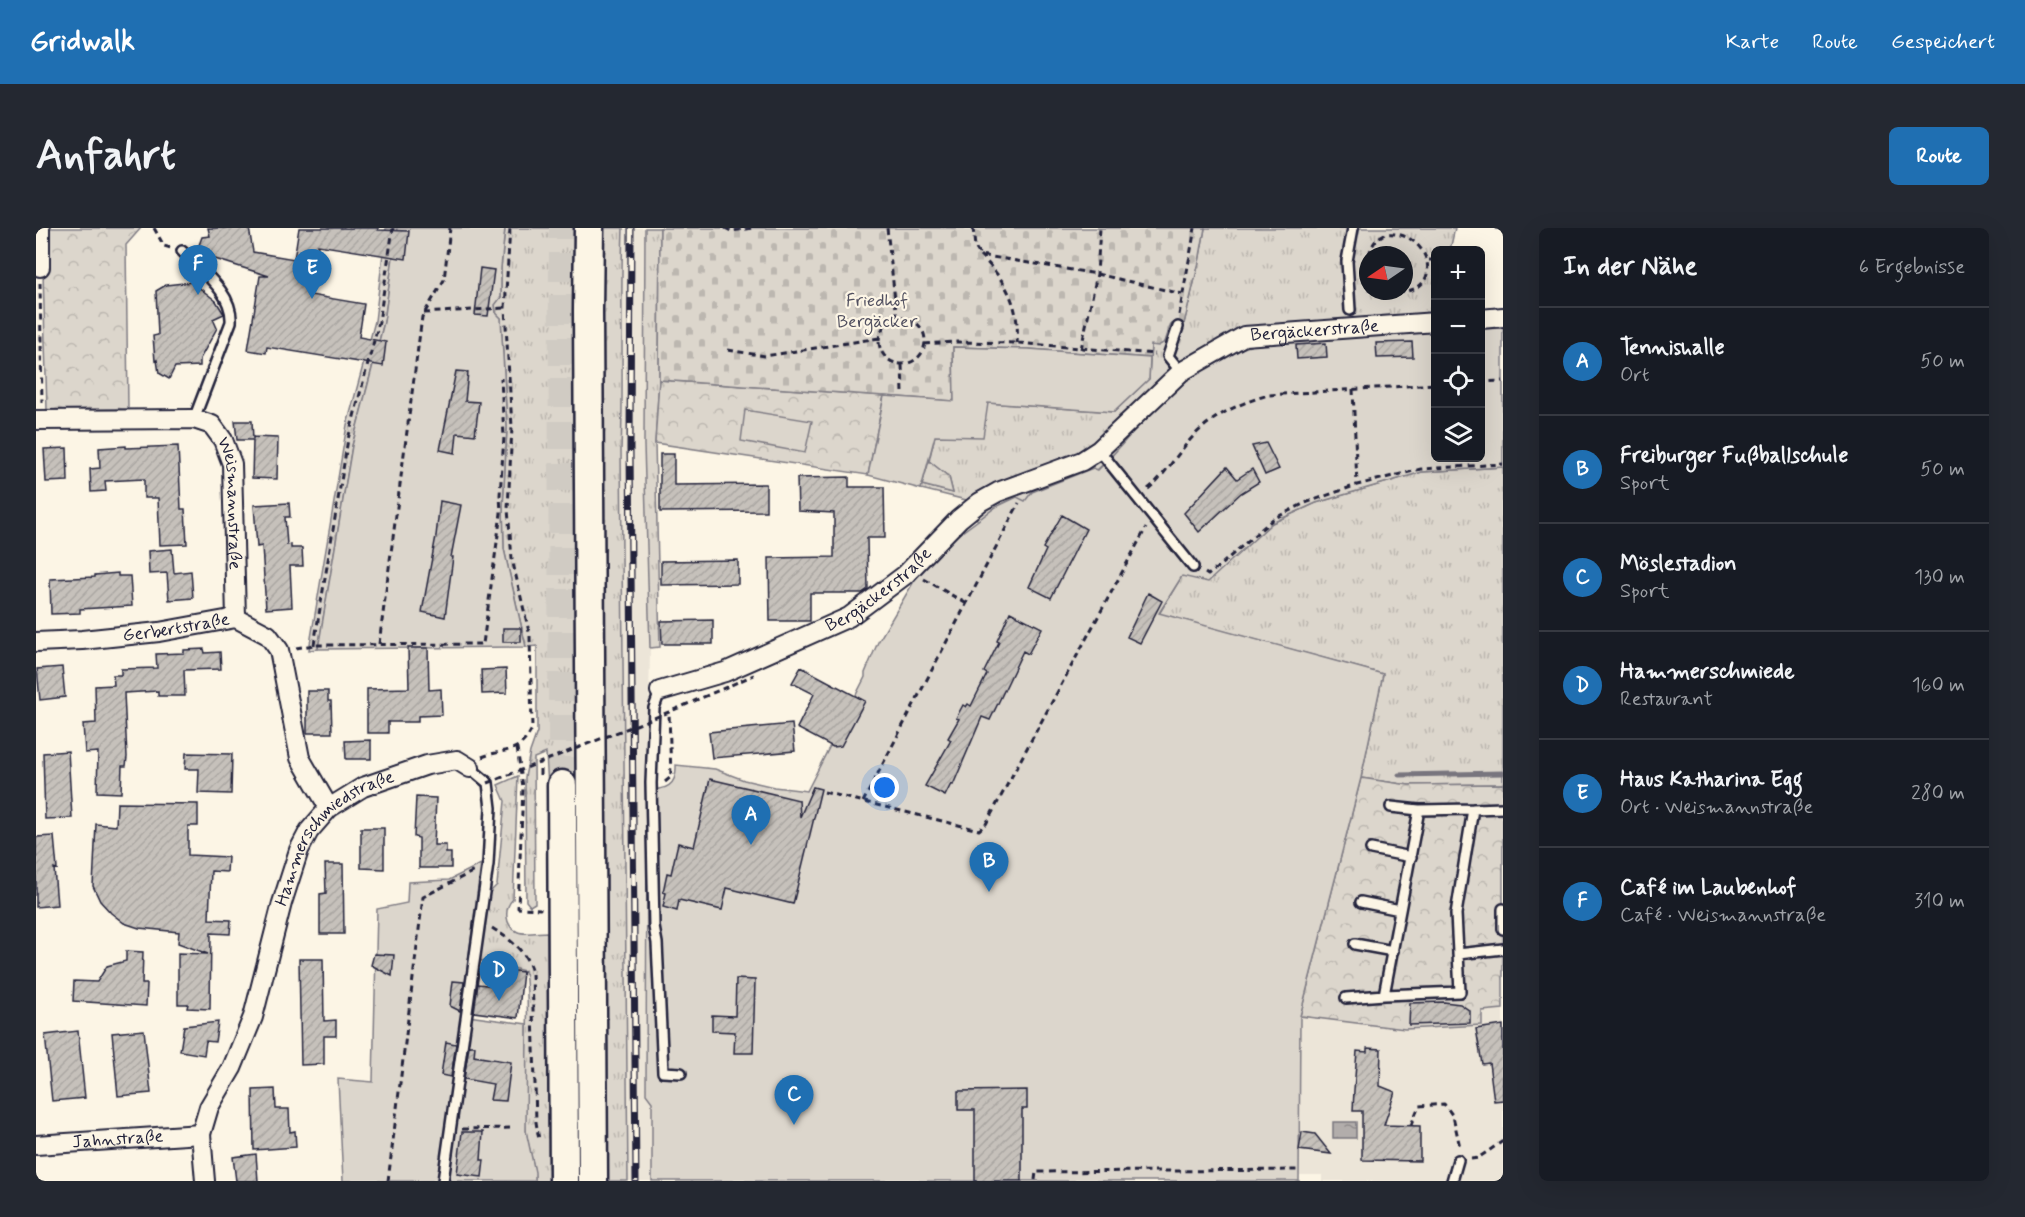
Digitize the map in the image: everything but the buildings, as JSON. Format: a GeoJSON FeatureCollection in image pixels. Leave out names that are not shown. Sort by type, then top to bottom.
{"type":"FeatureCollection","features":[{"type":"Feature","properties":{"kind":"highway"},"geometry":{"type":"LineString","coordinates":[[589,228],[593,1181]]}},
{"type":"Feature","properties":{"kind":"highway"},"geometry":{"type":"LineString","coordinates":[[551,785],[564,1181]]}},
{"type":"Feature","properties":{"kind":"street"},"geometry":{"type":"LineString","coordinates":[[40,228],[40,267]]}},
{"type":"Feature","properties":{"kind":"street"},"geometry":{"type":"LineString","coordinates":[[1485,319],[1503,317]]}},
{"type":"Feature","properties":{"kind":"street","name":"Bergäckerstraße"},"geometry":{"type":"LineString","coordinates":[[660,692],[732,669],[849,617],[875,600],[911,568],[959,519],[980,502],[998,492],[1082,461],[1099,450],[1181,372],[1244,336],[1268,332],[1431,322]]}},
{"type":"Feature","properties":{"kind":"street","name":"Weismannstraße"},"geometry":{"type":"LineString","coordinates":[[39,420],[194,419],[212,425],[223,440],[232,464],[236,618]]}},
{"type":"Feature","properties":{"kind":"street","name":"Gerbertstraße"},"geometry":{"type":"LineString","coordinates":[[36,642],[159,632],[236,618],[268,635],[279,650]]}},
{"type":"Feature","properties":{"kind":"street"},"geometry":{"type":"LineString","coordinates":[[279,650],[300,758],[329,808]]}},
{"type":"Feature","properties":{"kind":"street","name":"Hammerschmiedstraße"},"geometry":{"type":"LineString","coordinates":[[201,1134],[209,1107],[232,1068],[253,1017],[282,903],[299,850],[309,831],[329,808],[363,787],[427,765],[457,760],[470,768]]}},
{"type":"Feature","properties":{"kind":"street"},"geometry":{"type":"LineString","coordinates":[[201,1134],[205,1181]]}},
{"type":"Feature","properties":{"kind":"street","name":"Jahnstraße"},"geometry":{"type":"LineString","coordinates":[[36,1145],[201,1134]]}},
{"type":"Feature","properties":{"kind":"lane"},"geometry":{"type":"LineString","coordinates":[[1350,310],[1347,261],[1353,228]]}},
{"type":"Feature","properties":{"kind":"lane"},"geometry":{"type":"LineString","coordinates":[[182,251],[227,297],[232,310],[231,322],[194,419]]}},
{"type":"Feature","properties":{"kind":"lane"},"geometry":{"type":"LineString","coordinates":[[1178,327],[1168,356],[1181,372]]}},
{"type":"Feature","properties":{"kind":"lane"},"geometry":{"type":"LineString","coordinates":[[1099,450],[1193,567]]}},
{"type":"Feature","properties":{"kind":"lane","name":"Bergäckerstraße"},"geometry":{"type":"LineString","coordinates":[[660,692],[654,708],[651,783],[654,927],[657,943],[663,1072],[681,1072]]}},
{"type":"Feature","properties":{"kind":"lane","name":"Hammerschmiedstraße"},"geometry":{"type":"LineString","coordinates":[[470,768],[488,783]]}},
{"type":"Feature","properties":{"kind":"lane"},"geometry":{"type":"LineString","coordinates":[[443,1181],[488,864],[491,808],[488,783]]}},
{"type":"Feature","properties":{"kind":"lane"},"geometry":{"type":"LineString","coordinates":[[1391,807],[1419,810],[1503,808]]}},
{"type":"Feature","properties":{"kind":"lane"},"geometry":{"type":"LineString","coordinates":[[1346,998],[1460,992],[1456,914],[1473,809]]}},
{"type":"Feature","properties":{"kind":"lane"},"geometry":{"type":"LineString","coordinates":[[1384,995],[1419,810]]}},
{"type":"Feature","properties":{"kind":"lane"},"geometry":{"type":"LineString","coordinates":[[1371,849],[1411,857]]}},
{"type":"Feature","properties":{"kind":"lane"},"geometry":{"type":"LineString","coordinates":[[1361,902],[1401,910]]}},
{"type":"Feature","properties":{"kind":"lane"},"geometry":{"type":"LineString","coordinates":[[1503,909],[1503,928]]}},
{"type":"Feature","properties":{"kind":"lane"},"geometry":{"type":"LineString","coordinates":[[1355,944],[1393,951]]}},
{"type":"Feature","properties":{"kind":"lane"},"geometry":{"type":"LineString","coordinates":[[1458,954],[1503,949]]}},
{"type":"Feature","properties":{"kind":"lane"},"geometry":{"type":"LineString","coordinates":[[1452,1181],[1458,1160]]}},
{"type":"Feature","properties":{"kind":"path"},"geometry":{"type":"LineString","coordinates":[[154,228],[164,246],[182,251]]}},
{"type":"Feature","properties":{"kind":"path"},"geometry":{"type":"LineString","coordinates":[[314,645],[348,439],[379,322],[393,228]]}},
{"type":"Feature","properties":{"kind":"path"},"geometry":{"type":"LineString","coordinates":[[379,644],[424,313],[444,280],[450,228]]}},
{"type":"Feature","properties":{"kind":"path"},"geometry":{"type":"LineString","coordinates":[[470,768],[483,756],[518,748],[526,741],[532,729],[532,651],[515,576],[509,528],[512,427],[505,308],[510,228]]}},
{"type":"Feature","properties":{"kind":"path"},"geometry":{"type":"LineString","coordinates":[[725,228],[731,231],[754,228]]}},
{"type":"Feature","properties":{"kind":"path"},"geometry":{"type":"LineString","coordinates":[[887,228],[897,318]]}},
{"type":"Feature","properties":{"kind":"path"},"geometry":{"type":"LineString","coordinates":[[973,228],[975,247],[1006,285],[1011,297],[1016,313],[1017,343]]}},
{"type":"Feature","properties":{"kind":"path"},"geometry":{"type":"LineString","coordinates":[[1081,349],[1097,274],[1100,228]]}},
{"type":"Feature","properties":{"kind":"path"},"geometry":{"type":"LineString","coordinates":[[1178,327],[1195,228]]}},
{"type":"Feature","properties":{"kind":"path"},"geometry":{"type":"LineString","coordinates":[[1496,228],[1503,230]]}},
{"type":"Feature","properties":{"kind":"path"},"geometry":{"type":"LineString","coordinates":[[1373,246],[1381,236],[1389,232],[1407,232]]}},
{"type":"Feature","properties":{"kind":"path"},"geometry":{"type":"LineString","coordinates":[[1413,287],[1425,277],[1429,260],[1422,242]]}},
{"type":"Feature","properties":{"kind":"path"},"geometry":{"type":"LineString","coordinates":[[980,255],[1097,274],[1182,294]]}},
{"type":"Feature","properties":{"kind":"path"},"geometry":{"type":"LineString","coordinates":[[39,420],[40,267]]}},
{"type":"Feature","properties":{"kind":"path"},"geometry":{"type":"LineString","coordinates":[[424,313],[505,308]]}},
{"type":"Feature","properties":{"kind":"path"},"geometry":{"type":"LineString","coordinates":[[897,318],[913,321],[924,334],[924,344],[920,357],[913,362],[902,365],[894,364],[882,354],[879,338],[882,328],[897,318]]}},
{"type":"Feature","properties":{"kind":"path"},"geometry":{"type":"LineString","coordinates":[[728,350],[765,356],[879,338]]}},
{"type":"Feature","properties":{"kind":"path"},"geometry":{"type":"LineString","coordinates":[[924,344],[1017,343],[1168,356]]}},
{"type":"Feature","properties":{"kind":"path"},"geometry":{"type":"LineString","coordinates":[[902,365],[903,393]]}},
{"type":"Feature","properties":{"kind":"path"},"geometry":{"type":"LineString","coordinates":[[279,650],[314,645],[483,644],[501,513],[504,437],[501,378]]}},
{"type":"Feature","properties":{"kind":"path"},"geometry":{"type":"LineString","coordinates":[[1485,382],[1503,381]]}},
{"type":"Feature","properties":{"kind":"path"},"geometry":{"type":"LineString","coordinates":[[1137,498],[1151,487],[1200,429],[1237,406],[1268,394],[1431,384]]}},
{"type":"Feature","properties":{"kind":"path"},"geometry":{"type":"LineString","coordinates":[[1353,389],[1357,485]]}},
{"type":"Feature","properties":{"kind":"path"},"geometry":{"type":"LineString","coordinates":[[1193,567],[1208,575],[1273,519],[1305,503],[1357,485],[1422,469],[1503,464]]}},
{"type":"Feature","properties":{"kind":"path"},"geometry":{"type":"LineString","coordinates":[[863,802],[1024,496],[1023,483]]}},
{"type":"Feature","properties":{"kind":"path"},"geometry":{"type":"LineString","coordinates":[[825,792],[979,831],[986,824],[1146,529],[1155,519]]}},
{"type":"Feature","properties":{"kind":"path"},"geometry":{"type":"LineString","coordinates":[[911,568],[918,575],[966,604]]}},
{"type":"Feature","properties":{"kind":"path"},"geometry":{"type":"LineString","coordinates":[[488,783],[669,712],[754,675]]}},
{"type":"Feature","properties":{"kind":"path"},"geometry":{"type":"LineString","coordinates":[[669,712],[670,768]]}},
{"type":"Feature","properties":{"kind":"path"},"geometry":{"type":"LineString","coordinates":[[518,748],[523,787],[518,908],[540,909],[540,898]]}},
{"type":"Feature","properties":{"kind":"path"},"geometry":{"type":"LineString","coordinates":[[540,762],[551,785]]}},
{"type":"Feature","properties":{"kind":"path"},"geometry":{"type":"LineString","coordinates":[[388,1181],[423,897],[488,864]]}},
{"type":"Feature","properties":{"kind":"path"},"geometry":{"type":"LineString","coordinates":[[481,922],[502,934],[517,947],[528,958],[532,972],[536,1122],[540,1147]]}},
{"type":"Feature","properties":{"kind":"path"},"geometry":{"type":"LineString","coordinates":[[1411,1125],[1419,1106],[1444,1104],[1453,1116],[1461,1152],[1458,1160],[1479,1158],[1503,1141]]}},
{"type":"Feature","properties":{"kind":"path"},"geometry":{"type":"LineString","coordinates":[[450,1129],[512,1128]]}},
{"type":"Feature","properties":{"kind":"path"},"geometry":{"type":"LineString","coordinates":[[1035,1180],[1036,1172],[1298,1170]]}},
{"type":"Feature","properties":{"kind":"shaded area"},"geometry":{"type":"Polygon","coordinates":[[[623,228],[645,228],[644,445],[650,648],[645,936],[646,1093],[652,1102],[652,1181],[628,1181],[621,450],[624,375],[621,271],[623,228]]]}},
{"type":"Feature","properties":{"kind":"shaded area"},"geometry":{"type":"Polygon","coordinates":[[[1503,1009],[1503,1181],[1322,1181],[1322,1175],[1299,1175],[1300,1016],[1405,1029],[1482,1024],[1482,1011],[1503,1009]]]}},
{"type":"Feature","properties":{"kind":"green space"},"geometry":{"type":"Polygon","coordinates":[[[45,228],[141,228],[126,245],[128,409],[47,410],[43,273],[45,228]]]}},
{"type":"Feature","properties":{"kind":"green space"},"geometry":{"type":"Polygon","coordinates":[[[386,228],[397,228],[384,322],[352,446],[318,649],[309,650],[347,425],[375,321],[386,228]]]}},
{"type":"Feature","properties":{"kind":"green space"},"geometry":{"type":"Polygon","coordinates":[[[397,228],[505,228],[501,297],[495,305],[496,313],[501,318],[507,427],[503,507],[504,549],[526,647],[318,649],[352,446],[384,322],[397,228]]]}},
{"type":"Feature","properties":{"kind":"green space"},"geometry":{"type":"Polygon","coordinates":[[[505,228],[579,228],[579,591],[576,784],[584,1181],[578,1181],[576,786],[548,787],[546,753],[534,758],[535,903],[530,906],[526,901],[525,777],[537,732],[537,646],[526,647],[504,549],[503,507],[507,427],[501,318],[496,313],[495,304],[501,297],[505,228]]]}},
{"type":"Feature","properties":{"kind":"green space"},"geometry":{"type":"Polygon","coordinates":[[[600,228],[623,228],[621,450],[628,1181],[603,1181],[600,228]]]}},
{"type":"Feature","properties":{"kind":"green space"},"geometry":{"type":"Polygon","coordinates":[[[645,228],[660,228],[659,380],[655,443],[660,647],[650,648],[644,445],[645,228]]]}},
{"type":"Feature","properties":{"kind":"green space","name":"Friedhof Bergäcker"},"geometry":{"type":"Polygon","coordinates":[[[660,228],[1205,228],[1183,328],[1171,324],[1165,342],[1158,346],[1151,345],[1150,358],[1029,349],[953,347],[954,401],[659,380],[660,228]]]}},
{"type":"Feature","properties":{"kind":"green space"},"geometry":{"type":"Polygon","coordinates":[[[1205,228],[1455,228],[1451,246],[1431,246],[1431,332],[1265,342],[1172,390],[1097,470],[1032,492],[1025,502],[1016,497],[996,507],[978,521],[966,500],[921,489],[922,485],[953,493],[949,477],[929,461],[935,435],[988,403],[1114,412],[1149,379],[1151,345],[1171,324],[1183,327],[1205,228]]]}},
{"type":"Feature","properties":{"kind":"green space"},"geometry":{"type":"Polygon","coordinates":[[[1503,328],[1503,467],[1422,472],[1316,503],[1272,523],[1208,582],[1182,576],[1159,613],[1383,674],[1361,778],[1300,1016],[1299,1181],[652,1181],[652,1102],[646,1094],[647,790],[665,788],[669,785],[675,778],[676,765],[715,769],[744,780],[807,791],[865,677],[878,642],[920,571],[939,549],[996,507],[1017,497],[1025,501],[1032,492],[1093,468],[1098,470],[1152,410],[1181,382],[1215,360],[1240,349],[1265,342],[1431,332],[1431,462],[1485,462],[1485,329],[1503,328]]]}},
{"type":"Feature","properties":{"kind":"green space"},"geometry":{"type":"Polygon","coordinates":[[[953,347],[1029,349],[1150,358],[1149,379],[1114,412],[988,403],[983,437],[935,436],[921,489],[868,475],[884,396],[954,401],[953,347]]]}},
{"type":"Feature","properties":{"kind":"green space"},"geometry":{"type":"Polygon","coordinates":[[[659,380],[884,396],[868,475],[655,443],[659,380]]]}},
{"type":"Feature","properties":{"kind":"green space"},"geometry":{"type":"Polygon","coordinates":[[[745,410],[812,421],[805,453],[741,441],[745,410]]]}},
{"type":"Feature","properties":{"kind":"green space"},"geometry":{"type":"Polygon","coordinates":[[[929,461],[949,477],[953,493],[922,485],[929,461]]]}},
{"type":"Feature","properties":{"kind":"green space"},"geometry":{"type":"Polygon","coordinates":[[[1503,467],[1503,784],[1409,785],[1361,778],[1383,674],[1159,614],[1182,576],[1255,538],[1272,523],[1316,503],[1422,472],[1503,467]]]}},
{"type":"Feature","properties":{"kind":"green space"},"geometry":{"type":"Polygon","coordinates":[[[518,776],[513,899],[508,907],[507,917],[510,926],[518,932],[547,932],[550,1181],[535,1181],[526,1130],[527,991],[525,971],[478,960],[489,893],[497,885],[505,801],[498,785],[518,776]]]}},
{"type":"Feature","properties":{"kind":"green space"},"geometry":{"type":"Polygon","coordinates":[[[1361,778],[1409,785],[1503,784],[1503,1009],[1482,1011],[1482,1025],[1405,1029],[1300,1016],[1361,778]]]}},
{"type":"Feature","properties":{"kind":"green space"},"geometry":{"type":"Polygon","coordinates":[[[481,864],[461,1015],[527,1024],[526,1131],[535,1181],[343,1181],[338,1079],[373,1082],[377,909],[407,903],[408,882],[449,880],[481,864]]]}},
{"type":"Feature","properties":{"kind":"water"},"geometry":{"type":"Polygon","coordinates":[[[1333,1122],[1356,1122],[1356,1138],[1333,1138],[1333,1122]]]}},
{"type":"Feature","properties":{"kind":"waterway"},"geometry":{"type":"LineString","coordinates":[[1399,775],[1503,773]]}},
{"type":"Feature","properties":{"kind":"tunnel"},"geometry":{"type":"LineString","coordinates":[[562,785],[563,228]]}},
{"type":"Feature","properties":{"kind":"railway"},"geometry":{"type":"LineString","coordinates":[[631,228],[630,448],[636,1181]]}},
{"type":"Feature","properties":{"kind":"place","name":"Café im Laubenhof"},"geometry":{"type":"Point","coordinates":[198,295]}},
{"type":"Feature","properties":{"kind":"place","name":"Haus Katharina Egg"},"geometry":{"type":"Point","coordinates":[312,299]}},
{"type":"Feature","properties":{"kind":"place","name":"Tennishalle"},"geometry":{"type":"Point","coordinates":[751,845]}},
{"type":"Feature","properties":{"kind":"place","name":"Freiburger Fußballschule"},"geometry":{"type":"Point","coordinates":[989,892]}},
{"type":"Feature","properties":{"kind":"place","name":"Hammerschmiede"},"geometry":{"type":"Point","coordinates":[499,1001]}},
{"type":"Feature","properties":{"kind":"place","name":"Möslestadion"},"geometry":{"type":"Point","coordinates":[794,1125]}}]}
